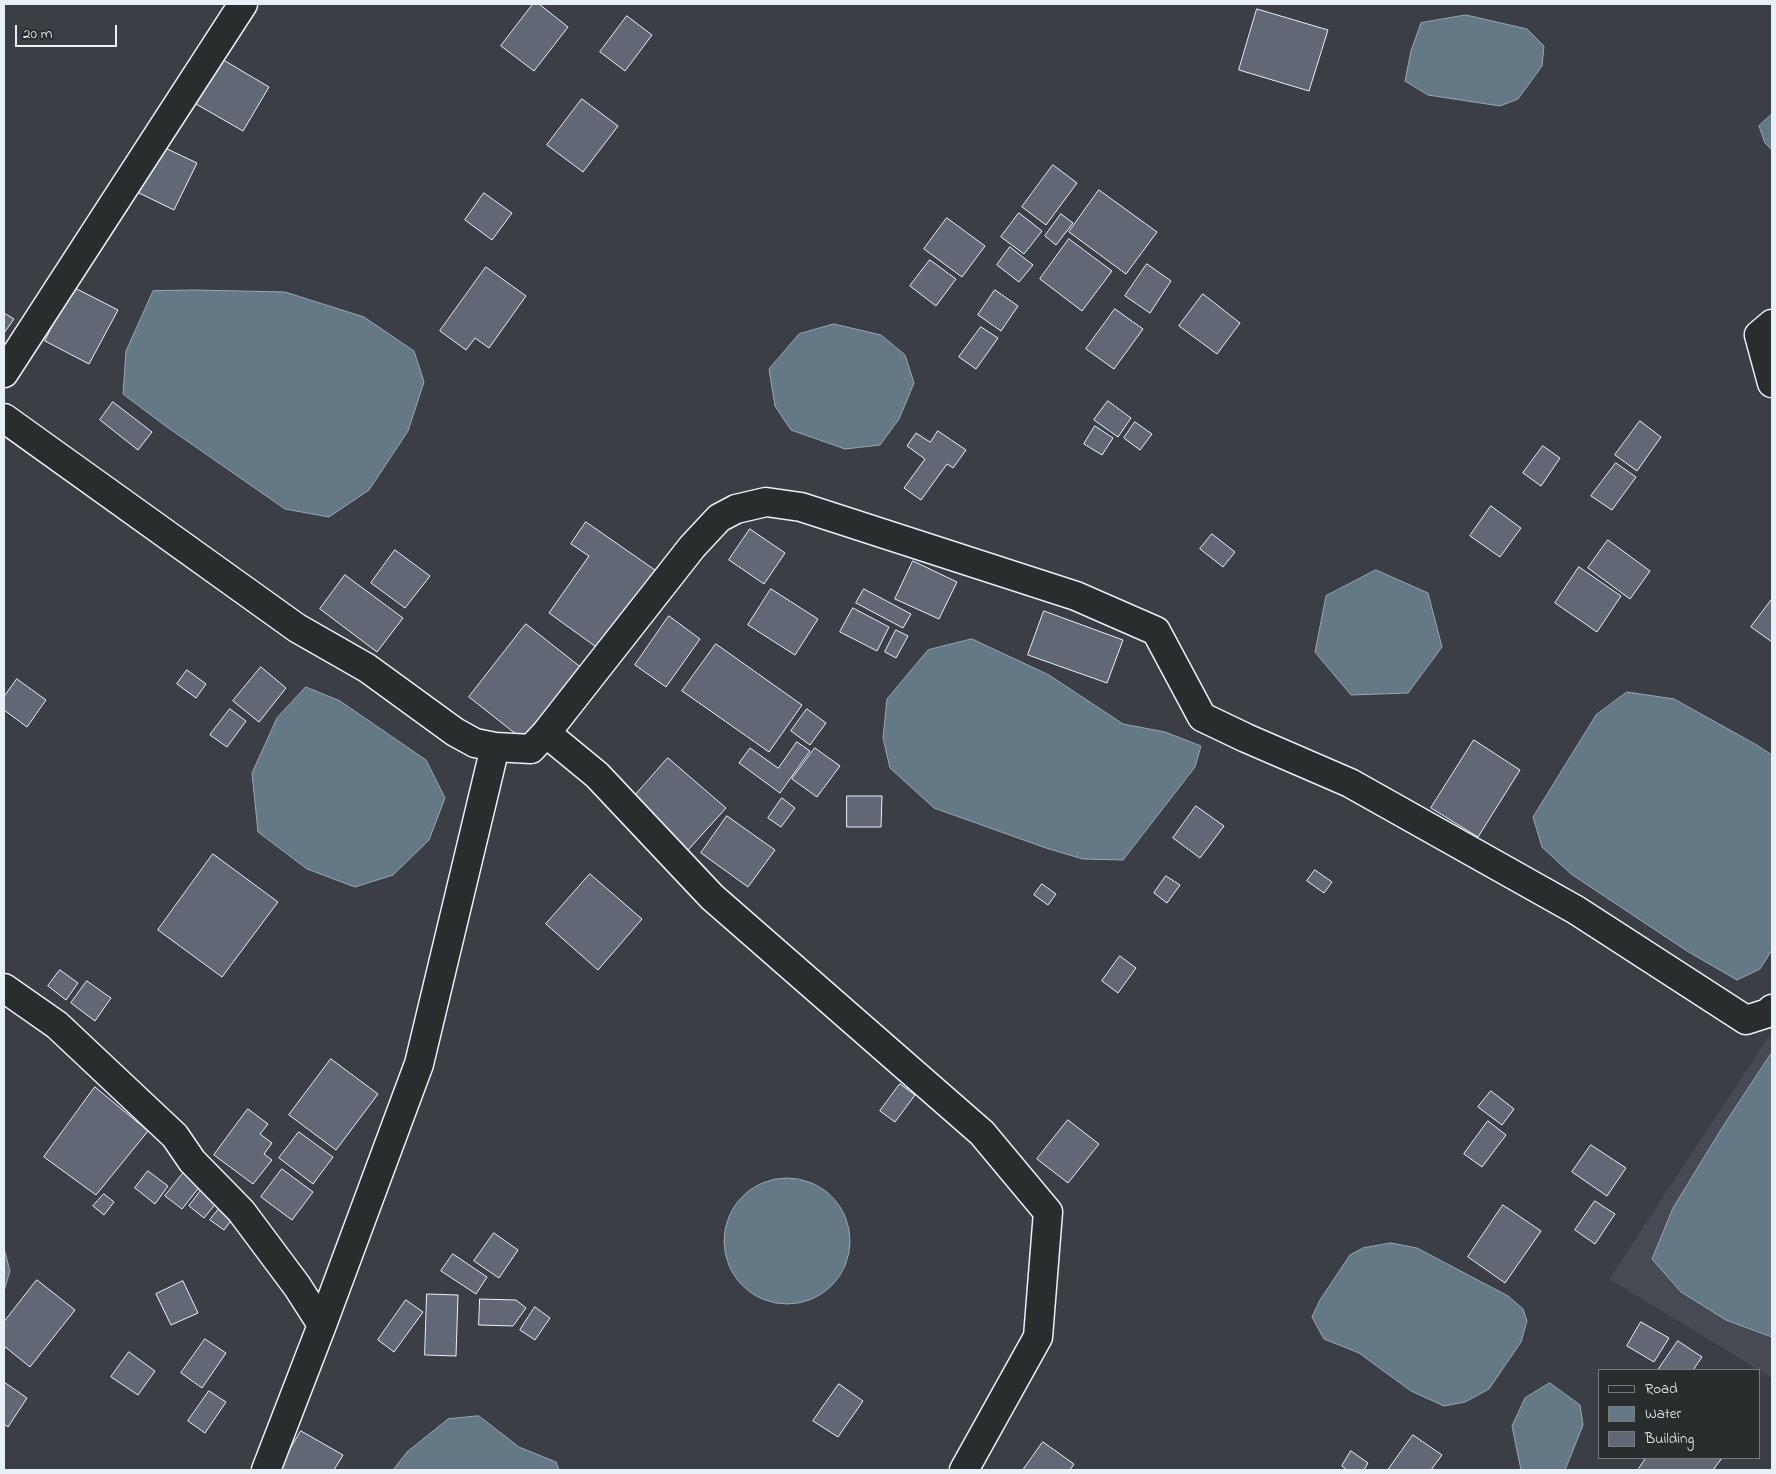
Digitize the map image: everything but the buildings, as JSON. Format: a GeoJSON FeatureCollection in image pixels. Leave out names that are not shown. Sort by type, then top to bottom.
{"type":"FeatureCollection","features":[{"type":"Feature","properties":{"kind":"street"},"geometry":{"type":"LineString","coordinates":[[4,373],[243,4]]}},
{"type":"Feature","properties":{"kind":"street"},"geometry":{"type":"LineString","coordinates":[[1772,324],[1759,335],[1772,383]]}},
{"type":"Feature","properties":{"kind":"street"},"geometry":{"type":"LineString","coordinates":[[4,418],[297,628],[367,668],[454,732],[475,744],[531,749],[546,733],[692,547],[719,518],[736,509],[766,502],[801,507],[1076,596],[1156,632],[1202,716],[1246,738],[1350,783],[1576,910],[1746,1020],[1768,1013],[1772,1009]]}},
{"type":"Feature","properties":{"kind":"street"},"geometry":{"type":"LineString","coordinates":[[546,733],[597,775],[712,897],[982,1133],[1048,1212],[1038,1337],[964,1470]]}},
{"type":"Feature","properties":{"kind":"street"},"geometry":{"type":"LineString","coordinates":[[266,1470],[420,1064],[495,747]]}},
{"type":"Feature","properties":{"kind":"street"},"geometry":{"type":"LineString","coordinates":[[4,988],[57,1025],[175,1136],[192,1161],[241,1211],[297,1286],[322,1325]]}},
{"type":"Feature","properties":{"kind":"shaded area"},"geometry":{"type":"Polygon","coordinates":[[[1772,1032],[1772,1054],[1722,1128],[1673,1208],[1653,1259],[1681,1292],[1726,1320],[1772,1337],[1772,1378],[1761,1371],[1761,1369],[1757,1369],[1609,1279],[1772,1032]]]}},
{"type":"Feature","properties":{"kind":"water"},"geometry":{"type":"Polygon","coordinates":[[[1466,15],[1527,29],[1544,46],[1542,66],[1518,99],[1500,106],[1428,95],[1405,81],[1411,51],[1421,23],[1466,15]]]}},
{"type":"Feature","properties":{"kind":"water"},"geometry":{"type":"Polygon","coordinates":[[[1772,114],[1772,150],[1765,143],[1759,126],[1772,114]]]}},
{"type":"Feature","properties":{"kind":"water"},"geometry":{"type":"Polygon","coordinates":[[[153,291],[285,292],[364,317],[414,351],[424,382],[408,431],[369,490],[329,517],[285,509],[123,394],[126,351],[153,291]]]}},
{"type":"Feature","properties":{"kind":"water"},"geometry":{"type":"Polygon","coordinates":[[[834,324],[881,335],[905,355],[914,383],[899,419],[880,445],[845,449],[791,430],[775,406],[769,369],[799,334],[834,324]]]}},
{"type":"Feature","properties":{"kind":"water"},"geometry":{"type":"Polygon","coordinates":[[[1376,570],[1428,593],[1442,647],[1408,693],[1351,695],[1315,652],[1326,596],[1376,570]]]}},
{"type":"Feature","properties":{"kind":"water"},"geometry":{"type":"Polygon","coordinates":[[[972,639],[1049,675],[1123,724],[1165,732],[1201,746],[1195,767],[1123,860],[1083,859],[1046,848],[934,808],[890,768],[883,738],[887,699],[928,650],[972,639]]]}},
{"type":"Feature","properties":{"kind":"water"},"geometry":{"type":"Polygon","coordinates":[[[306,687],[340,701],[426,760],[445,798],[429,840],[393,875],[355,887],[307,869],[258,832],[252,773],[277,718],[306,687]]]}},
{"type":"Feature","properties":{"kind":"water"},"geometry":{"type":"Polygon","coordinates":[[[1627,692],[1674,699],[1772,755],[1772,950],[1760,969],[1737,980],[1687,951],[1571,874],[1542,847],[1533,817],[1596,715],[1627,692]]]}},
{"type":"Feature","properties":{"kind":"water"},"geometry":{"type":"Polygon","coordinates":[[[1771,1054],[1772,1337],[1726,1320],[1681,1292],[1652,1259],[1673,1208],[1722,1128],[1771,1054]]]}},
{"type":"Feature","properties":{"kind":"water"},"geometry":{"type":"Polygon","coordinates":[[[787,1178],[811,1183],[831,1197],[845,1217],[850,1241],[845,1265],[831,1285],[811,1299],[787,1304],[763,1299],[743,1285],[729,1265],[724,1241],[729,1217],[743,1197],[763,1183],[787,1178]]]}},
{"type":"Feature","properties":{"kind":"water"},"geometry":{"type":"Polygon","coordinates":[[[1391,1243],[1417,1248],[1508,1296],[1523,1309],[1527,1321],[1521,1342],[1489,1389],[1465,1402],[1444,1406],[1411,1391],[1359,1353],[1324,1339],[1312,1317],[1320,1300],[1350,1255],[1363,1248],[1391,1243]]]}},
{"type":"Feature","properties":{"kind":"water"},"geometry":{"type":"Polygon","coordinates":[[[4,1248],[10,1271],[4,1291],[4,1248]]]}},
{"type":"Feature","properties":{"kind":"water"},"geometry":{"type":"Polygon","coordinates":[[[1550,1383],[1580,1405],[1583,1425],[1565,1470],[1521,1470],[1512,1426],[1525,1398],[1550,1383]]]}},
{"type":"Feature","properties":{"kind":"water"},"geometry":{"type":"Polygon","coordinates":[[[479,1416],[519,1447],[556,1462],[559,1470],[393,1470],[407,1452],[448,1419],[479,1416]]]}}]}
